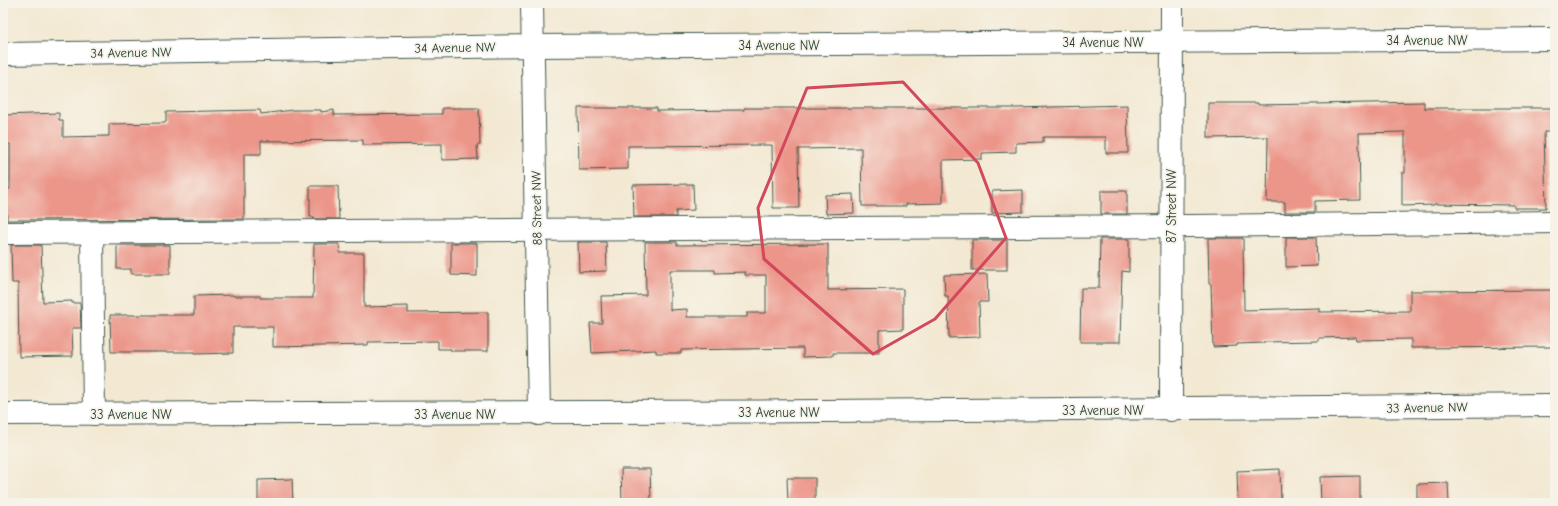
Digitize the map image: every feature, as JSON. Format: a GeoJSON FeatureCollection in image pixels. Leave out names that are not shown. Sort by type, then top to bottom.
{"type":"FeatureCollection","features":[{"type":"Feature","properties":{"kind":"street","name":"88 Street NW"},"geometry":{"type":"LineString","coordinates":[[532,3],[539,414]]}},
{"type":"Feature","properties":{"kind":"street","name":"87 Street NW"},"geometry":{"type":"LineString","coordinates":[[1171,410],[1170,226],[1172,3]]}},
{"type":"Feature","properties":{"kind":"street","name":"34 Avenue NW"},"geometry":{"type":"LineString","coordinates":[[3,54],[533,46],[1555,39]]}},
{"type":"Feature","properties":{"kind":"street"},"geometry":{"type":"LineString","coordinates":[[3,233],[1170,226],[1555,222]]}},
{"type":"Feature","properties":{"kind":"street"},"geometry":{"type":"LineString","coordinates":[[92,233],[94,414]]}},
{"type":"Feature","properties":{"kind":"street","name":"33 Avenue NW"},"geometry":{"type":"LineString","coordinates":[[3,414],[539,414],[1171,410],[1555,405]]}},
{"type":"Feature","properties":{"kind":"highlighted area"},"geometry":{"type":"Polygon","coordinates":[[[903,82],[978,163],[1006,238],[935,319],[873,354],[764,259],[758,208],[807,88],[903,82]]]}},
{"type":"Feature","properties":{"kind":"building"},"geometry":{"type":"Polygon","coordinates":[[[1424,102],[1424,108],[1555,108],[1555,132],[1544,132],[1546,208],[1514,208],[1514,205],[1434,204],[1402,206],[1402,173],[1405,173],[1405,132],[1359,133],[1360,200],[1315,201],[1315,212],[1285,212],[1285,202],[1267,202],[1268,137],[1208,138],[1208,103],[1258,103],[1258,105],[1424,102]]]}},
{"type":"Feature","properties":{"kind":"building"},"geometry":{"type":"Polygon","coordinates":[[[1127,105],[1128,153],[1106,153],[1106,137],[1043,137],[1043,142],[1016,143],[1016,152],[982,153],[982,159],[943,160],[943,203],[906,204],[906,206],[862,206],[861,148],[798,149],[799,208],[773,208],[772,145],[628,146],[628,169],[579,170],[578,108],[657,108],[657,111],[744,110],[744,108],[1016,108],[1127,105]]]}},
{"type":"Feature","properties":{"kind":"building"},"geometry":{"type":"Polygon","coordinates":[[[442,108],[479,108],[480,145],[477,145],[478,159],[442,160],[442,144],[363,145],[363,140],[261,141],[261,154],[244,154],[244,219],[7,220],[6,189],[10,189],[10,144],[3,144],[3,115],[59,113],[59,120],[63,120],[63,137],[109,136],[109,124],[164,123],[166,122],[166,112],[260,110],[261,114],[293,110],[321,110],[321,112],[334,110],[334,115],[442,114],[442,108]]]}},
{"type":"Feature","properties":{"kind":"building"},"geometry":{"type":"Polygon","coordinates":[[[693,184],[694,210],[676,211],[676,217],[634,217],[633,185],[693,184]]]}},
{"type":"Feature","properties":{"kind":"building"},"geometry":{"type":"Polygon","coordinates":[[[310,186],[338,186],[339,219],[314,219],[314,217],[310,217],[310,186]]]}},
{"type":"Feature","properties":{"kind":"building"},"geometry":{"type":"Polygon","coordinates":[[[1023,190],[1023,212],[992,213],[992,191],[1023,190]]]}},
{"type":"Feature","properties":{"kind":"building"},"geometry":{"type":"Polygon","coordinates":[[[1101,191],[1127,191],[1127,214],[1101,214],[1101,191]]]}},
{"type":"Feature","properties":{"kind":"building"},"geometry":{"type":"Polygon","coordinates":[[[853,194],[854,213],[826,214],[825,195],[853,194]]]}},
{"type":"Feature","properties":{"kind":"building"},"geometry":{"type":"Polygon","coordinates":[[[1286,237],[1316,237],[1317,266],[1286,267],[1286,237]]]}},
{"type":"Feature","properties":{"kind":"building"},"geometry":{"type":"Polygon","coordinates":[[[1208,238],[1243,238],[1244,310],[1319,308],[1319,312],[1410,311],[1410,291],[1555,290],[1555,347],[1411,348],[1411,339],[1356,340],[1355,337],[1319,338],[1319,341],[1263,342],[1237,344],[1237,346],[1213,347],[1208,238]]]}},
{"type":"Feature","properties":{"kind":"building"},"geometry":{"type":"Polygon","coordinates":[[[1100,239],[1129,239],[1129,272],[1122,271],[1120,342],[1080,342],[1081,288],[1099,288],[1100,239]]]}},
{"type":"Feature","properties":{"kind":"building"},"geometry":{"type":"Polygon","coordinates":[[[972,240],[1007,240],[1007,270],[972,270],[972,240]]]}},
{"type":"Feature","properties":{"kind":"building"},"geometry":{"type":"Polygon","coordinates":[[[578,242],[606,242],[607,271],[579,272],[578,242]]]}},
{"type":"Feature","properties":{"kind":"building"},"geometry":{"type":"Polygon","coordinates":[[[645,242],[677,242],[677,245],[828,244],[828,290],[903,289],[903,329],[879,330],[879,353],[833,353],[833,356],[803,357],[803,348],[681,350],[681,353],[656,353],[656,350],[592,353],[590,323],[602,323],[601,296],[646,295],[645,242]],[[670,270],[670,310],[687,309],[687,317],[747,317],[747,313],[766,313],[766,275],[745,275],[745,272],[715,273],[715,270],[670,270]]]}},
{"type":"Feature","properties":{"kind":"building"},"geometry":{"type":"Polygon","coordinates":[[[451,243],[477,243],[477,276],[451,275],[451,243]]]}},
{"type":"Feature","properties":{"kind":"building"},"geometry":{"type":"Polygon","coordinates":[[[314,244],[339,244],[340,253],[364,253],[364,307],[408,306],[408,313],[488,312],[488,351],[451,351],[451,349],[438,349],[438,341],[368,342],[368,345],[273,347],[273,327],[233,327],[233,353],[194,354],[194,352],[111,352],[110,315],[194,315],[194,296],[233,295],[260,296],[260,298],[313,298],[314,244]]]}},
{"type":"Feature","properties":{"kind":"building"},"geometry":{"type":"Polygon","coordinates":[[[11,245],[41,245],[43,302],[72,301],[72,303],[80,303],[81,328],[72,328],[73,356],[19,357],[18,283],[12,283],[11,245]]]}},
{"type":"Feature","properties":{"kind":"building"},"geometry":{"type":"Polygon","coordinates":[[[117,245],[170,245],[170,274],[131,274],[131,269],[117,269],[117,245]]]}},
{"type":"Feature","properties":{"kind":"building"},"geometry":{"type":"Polygon","coordinates":[[[987,274],[988,302],[979,302],[980,337],[949,338],[948,296],[945,296],[944,275],[987,274]]]}},
{"type":"Feature","properties":{"kind":"building"},"geometry":{"type":"Polygon","coordinates":[[[621,469],[650,469],[651,499],[648,499],[648,503],[622,503],[621,469]]]}},
{"type":"Feature","properties":{"kind":"building"},"geometry":{"type":"Polygon","coordinates":[[[1280,469],[1281,503],[1238,503],[1237,471],[1280,469]]]}},
{"type":"Feature","properties":{"kind":"building"},"geometry":{"type":"Polygon","coordinates":[[[1360,476],[1360,503],[1321,503],[1320,477],[1360,476]]]}},
{"type":"Feature","properties":{"kind":"building"},"geometry":{"type":"Polygon","coordinates":[[[787,478],[815,478],[815,503],[788,503],[787,478]]]}},
{"type":"Feature","properties":{"kind":"building"},"geometry":{"type":"Polygon","coordinates":[[[292,479],[293,503],[258,503],[258,480],[292,479]]]}},
{"type":"Feature","properties":{"kind":"building"},"geometry":{"type":"Polygon","coordinates":[[[1448,483],[1449,503],[1417,503],[1417,484],[1448,483]]]}}]}
